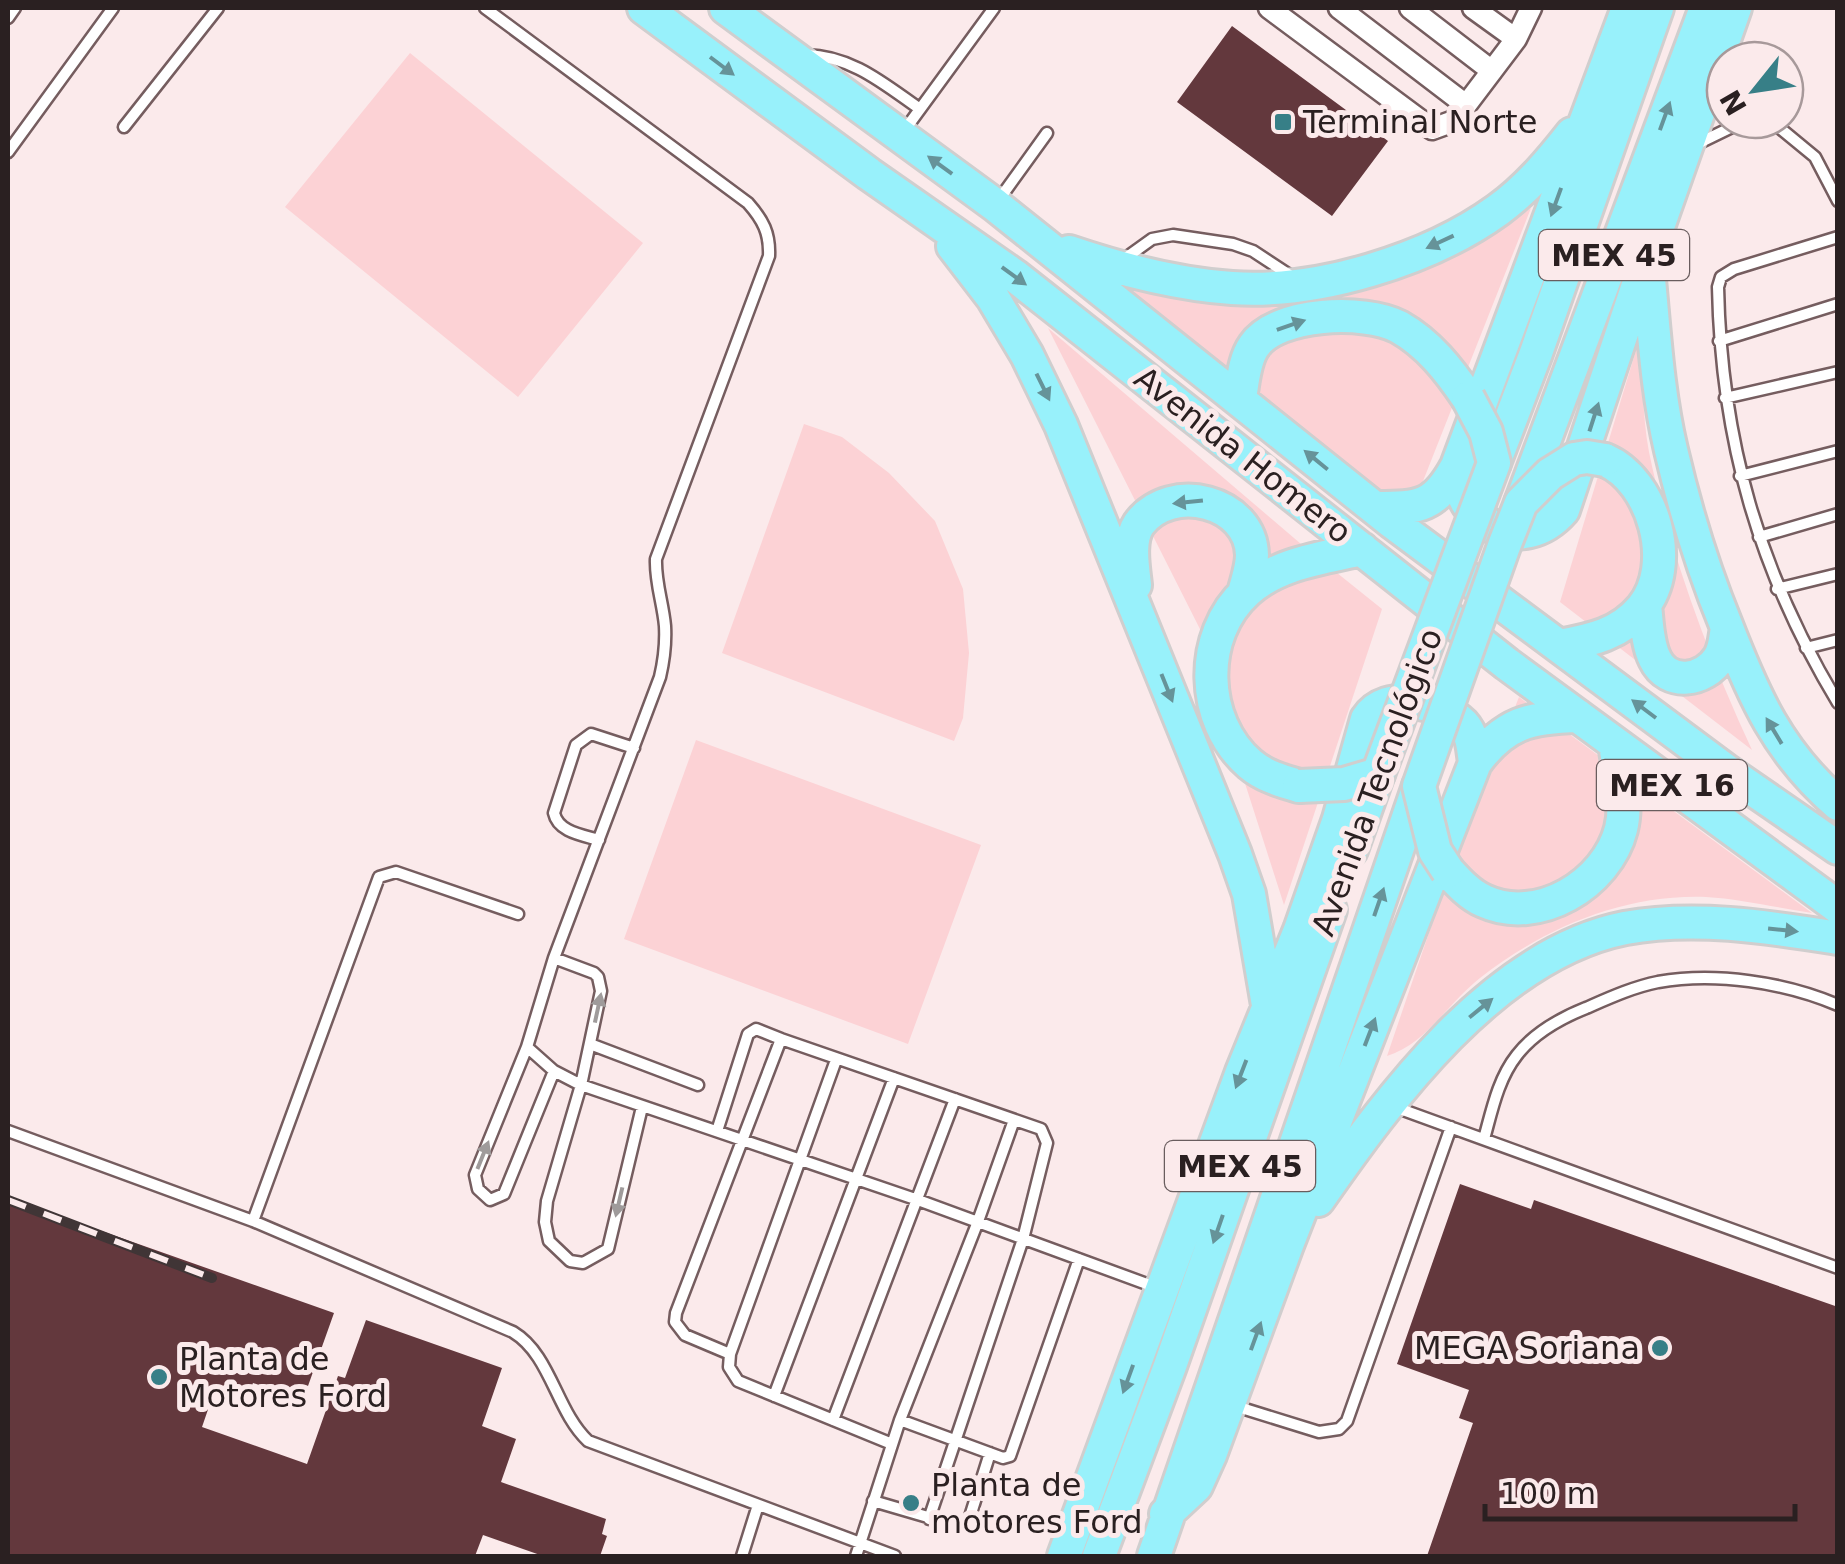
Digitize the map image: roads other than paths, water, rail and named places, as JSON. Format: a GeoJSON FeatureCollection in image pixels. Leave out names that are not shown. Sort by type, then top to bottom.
{"type":"FeatureCollection","features":[{"type":"Feature","properties":{"kind":"main road","name":"Avenida Homero"},"geometry":{"type":"LineString","coordinates":[[644,8],[1077,324],[1578,716],[1838,907]]}},
{"type":"Feature","properties":{"kind":"main road","name":"Avenida Homero"},"geometry":{"type":"LineString","coordinates":[[726,8],[995,204],[1384,515],[1728,772],[1838,848]]}},
{"type":"Feature","properties":{"kind":"main road"},"geometry":{"type":"LineString","coordinates":[[1384,515],[1432,500],[1445,488],[1457,466],[1628,8]]}},
{"type":"Feature","properties":{"kind":"main road","name":"Avenida Tecnológico"},"geometry":{"type":"LineString","coordinates":[[1099,1556],[1170,1366],[1378,774],[1536,354],[1657,8]]}},
{"type":"Feature","properties":{"kind":"main road","name":"Avenida Tecnológico"},"geometry":{"type":"LineString","coordinates":[[1154,1556],[1419,786],[1706,8]]}},
{"type":"Feature","properties":{"kind":"main road"},"geometry":{"type":"LineString","coordinates":[[1727,40],[1735,8]]}},
{"type":"Feature","properties":{"kind":"main road"},"geometry":{"type":"LineString","coordinates":[[1457,466],[1462,498],[1472,512],[1491,524],[1512,532],[1534,532],[1552,523],[1563,510],[1646,258],[1705,106]]}},
{"type":"Feature","properties":{"kind":"main road"},"geometry":{"type":"LineString","coordinates":[[1046,244],[1172,281],[1236,288],[1304,285],[1385,265],[1448,239],[1497,210],[1532,181],[1590,110]]}},
{"type":"Feature","properties":{"kind":"main road"},"geometry":{"type":"LineString","coordinates":[[869,174],[900,136]]}},
{"type":"Feature","properties":{"kind":"main road"},"geometry":{"type":"LineString","coordinates":[[932,219],[993,298],[1027,355],[1061,426],[1248,894],[1268,1005]]}},
{"type":"Feature","properties":{"kind":"main road"},"geometry":{"type":"LineString","coordinates":[[1646,258],[1670,447],[1689,519],[1727,628],[1776,736],[1798,765],[1838,804]]}},
{"type":"Feature","properties":{"kind":"main road"},"geometry":{"type":"LineString","coordinates":[[1240,398],[1254,346],[1267,334],[1297,320],[1333,317],[1395,325],[1419,340],[1445,365],[1486,432],[1494,464]]}},
{"type":"Feature","properties":{"kind":"main road"},"geometry":{"type":"LineString","coordinates":[[1521,502],[1562,465],[1587,457],[1622,467],[1650,508],[1658,572],[1645,604],[1622,627],[1601,637],[1559,646]]}},
{"type":"Feature","properties":{"kind":"main road"},"geometry":{"type":"LineString","coordinates":[[1150,646],[1136,597],[1131,555],[1138,525],[1160,509],[1188,499],[1208,500],[1240,526],[1252,552],[1244,593]]}},
{"type":"Feature","properties":{"kind":"main road"},"geometry":{"type":"LineString","coordinates":[[1370,556],[1283,569],[1244,593],[1224,619],[1214,644],[1210,676],[1217,714],[1234,746],[1251,764],[1273,778],[1299,786],[1344,784],[1378,774]]}},
{"type":"Feature","properties":{"kind":"main road"},"geometry":{"type":"LineString","coordinates":[[1645,604],[1654,659],[1662,669],[1684,679],[1714,666],[1723,653],[1727,628]]}},
{"type":"Feature","properties":{"kind":"main road"},"geometry":{"type":"LineString","coordinates":[[1064,1556],[1268,1005],[1300,930],[1339,819],[1367,718],[1374,708],[1394,700],[1448,714],[1464,725],[1472,738],[1475,763]]}},
{"type":"Feature","properties":{"kind":"main road"},"geometry":{"type":"LineString","coordinates":[[1166,1514],[1196,1486],[1231,1405],[1288,1245],[1475,763],[1489,744],[1526,720],[1578,716]]}},
{"type":"Feature","properties":{"kind":"main road"},"geometry":{"type":"LineString","coordinates":[[1419,786],[1435,851],[1448,872],[1467,890],[1484,902],[1504,907],[1547,904],[1588,881],[1614,847],[1625,809],[1615,744]]}},
{"type":"Feature","properties":{"kind":"main road"},"geometry":{"type":"LineString","coordinates":[[1288,1245],[1386,1104],[1420,1065],[1474,1013],[1553,956],[1589,939],[1624,929],[1712,923],[1838,938]]}},
{"type":"Feature","properties":{"kind":"street"},"geometry":{"type":"LineString","coordinates":[[1269,8],[1432,129],[1454,122],[1516,39],[1531,8]]}},
{"type":"Feature","properties":{"kind":"street"},"geometry":{"type":"LineString","coordinates":[[1339,8],[1466,105]]}},
{"type":"Feature","properties":{"kind":"street"},"geometry":{"type":"LineString","coordinates":[[1410,8],[1492,71]]}},
{"type":"Feature","properties":{"kind":"street"},"geometry":{"type":"LineString","coordinates":[[1473,8],[1516,39]]}},
{"type":"Feature","properties":{"kind":"lane"},"geometry":{"type":"LineString","coordinates":[[8,18],[15,8]]}},
{"type":"Feature","properties":{"kind":"lane"},"geometry":{"type":"LineString","coordinates":[[8,152],[113,8]]}},
{"type":"Feature","properties":{"kind":"lane"},"geometry":{"type":"LineString","coordinates":[[124,127],[218,8]]}},
{"type":"Feature","properties":{"kind":"lane"},"geometry":{"type":"LineString","coordinates":[[485,8],[748,203],[761,218],[770,238],[769,256],[656,558],[665,651],[660,677],[554,958],[527,1047],[474,1175],[478,1190],[490,1200],[504,1194],[554,1071]]}},
{"type":"Feature","properties":{"kind":"lane"},"geometry":{"type":"LineString","coordinates":[[900,136],[994,8]]}},
{"type":"Feature","properties":{"kind":"lane"},"geometry":{"type":"LineString","coordinates":[[788,55],[845,60],[920,109]]}},
{"type":"Feature","properties":{"kind":"lane"},"geometry":{"type":"LineString","coordinates":[[995,204],[1047,133]]}},
{"type":"Feature","properties":{"kind":"lane"},"geometry":{"type":"LineString","coordinates":[[1686,150],[1705,140]]}},
{"type":"Feature","properties":{"kind":"lane"},"geometry":{"type":"LineString","coordinates":[[1794,140],[1815,157],[1838,201]]}},
{"type":"Feature","properties":{"kind":"lane"},"geometry":{"type":"LineString","coordinates":[[1114,267],[1152,240],[1173,235],[1243,248],[1304,285]]}},
{"type":"Feature","properties":{"kind":"lane"},"geometry":{"type":"LineString","coordinates":[[1838,236],[1734,269],[1721,278],[1718,288],[1725,398],[1740,476],[1778,589],[1838,704]]}},
{"type":"Feature","properties":{"kind":"lane"},"geometry":{"type":"LineString","coordinates":[[1719,341],[1838,304]]}},
{"type":"Feature","properties":{"kind":"lane"},"geometry":{"type":"LineString","coordinates":[[1725,398],[1838,372]]}},
{"type":"Feature","properties":{"kind":"lane"},"geometry":{"type":"LineString","coordinates":[[1740,476],[1838,451]]}},
{"type":"Feature","properties":{"kind":"lane"},"geometry":{"type":"LineString","coordinates":[[1759,537],[1838,514]]}},
{"type":"Feature","properties":{"kind":"lane"},"geometry":{"type":"LineString","coordinates":[[1778,589],[1838,574]]}},
{"type":"Feature","properties":{"kind":"lane"},"geometry":{"type":"LineString","coordinates":[[1806,648],[1838,640]]}},
{"type":"Feature","properties":{"kind":"lane"},"geometry":{"type":"LineString","coordinates":[[598,840],[562,828],[555,820],[576,745],[591,734],[634,748]]}},
{"type":"Feature","properties":{"kind":"lane"},"geometry":{"type":"LineString","coordinates":[[254,1221],[379,877],[396,872],[518,914]]}},
{"type":"Feature","properties":{"kind":"lane"},"geometry":{"type":"LineString","coordinates":[[554,958],[594,974],[601,983],[581,1085],[547,1201],[545,1222],[549,1241],[570,1262],[583,1264],[608,1248],[642,1107]]}},
{"type":"Feature","properties":{"kind":"lane"},"geometry":{"type":"LineString","coordinates":[[1484,1139],[1501,1082],[1528,1043],[1578,1011],[1616,995],[1690,978],[1779,987],[1838,1004]]}},
{"type":"Feature","properties":{"kind":"lane"},"geometry":{"type":"LineString","coordinates":[[717,1131],[748,1034],[756,1029],[1041,1129],[1047,1138],[1023,1239],[930,1519]]}},
{"type":"Feature","properties":{"kind":"lane"},"geometry":{"type":"LineString","coordinates":[[730,1354],[685,1334],[675,1322],[676,1312],[781,1039]]}},
{"type":"Feature","properties":{"kind":"lane"},"geometry":{"type":"LineString","coordinates":[[590,1044],[698,1086]]}},
{"type":"Feature","properties":{"kind":"lane"},"geometry":{"type":"LineString","coordinates":[[527,1047],[554,1071],[581,1085],[918,1200],[1161,1289]]}},
{"type":"Feature","properties":{"kind":"lane"},"geometry":{"type":"LineString","coordinates":[[836,1060],[728,1367],[738,1381],[892,1444]]}},
{"type":"Feature","properties":{"kind":"lane"},"geometry":{"type":"LineString","coordinates":[[774,1396],[894,1078]]}},
{"type":"Feature","properties":{"kind":"lane"},"geometry":{"type":"LineString","coordinates":[[834,1420],[955,1099]]}},
{"type":"Feature","properties":{"kind":"lane"},"geometry":{"type":"LineString","coordinates":[[1386,1104],[1838,1268]]}},
{"type":"Feature","properties":{"kind":"lane"},"geometry":{"type":"LineString","coordinates":[[856,1556],[900,1420],[978,1224],[1014,1120]]}},
{"type":"Feature","properties":{"kind":"lane"},"geometry":{"type":"LineString","coordinates":[[1231,1405],[1319,1432],[1339,1428],[1347,1421],[1451,1127]]}},
{"type":"Feature","properties":{"kind":"lane"},"geometry":{"type":"LineString","coordinates":[[8,1131],[254,1221],[513,1332],[534,1354],[576,1428],[588,1440],[896,1556]]}},
{"type":"Feature","properties":{"kind":"lane"},"geometry":{"type":"LineString","coordinates":[[900,1420],[1003,1458],[1012,1452],[1079,1259]]}},
{"type":"Feature","properties":{"kind":"lane"},"geometry":{"type":"LineString","coordinates":[[873,1502],[965,1526],[990,1453]]}},
{"type":"Feature","properties":{"kind":"lane"},"geometry":{"type":"LineString","coordinates":[[742,1556],[758,1505]]}},
{"type":"Feature","properties":{"kind":"railway"},"geometry":{"type":"LineString","coordinates":[[8,1200],[212,1278]]}},
{"type":"Feature","properties":{"kind":"place","name":"Terminal Norte"},"geometry":{"type":"Point","coordinates":[1283,122]}},
{"type":"Feature","properties":{"kind":"place","name":"MEGA Soriana"},"geometry":{"type":"Point","coordinates":[1660,1348]}},
{"type":"Feature","properties":{"kind":"place","name":"Planta de Motores Ford"},"geometry":{"type":"Point","coordinates":[159,1377]}},
{"type":"Feature","properties":{"kind":"place","name":"Planta de motores Ford"},"geometry":{"type":"Point","coordinates":[911,1503]}}]}
